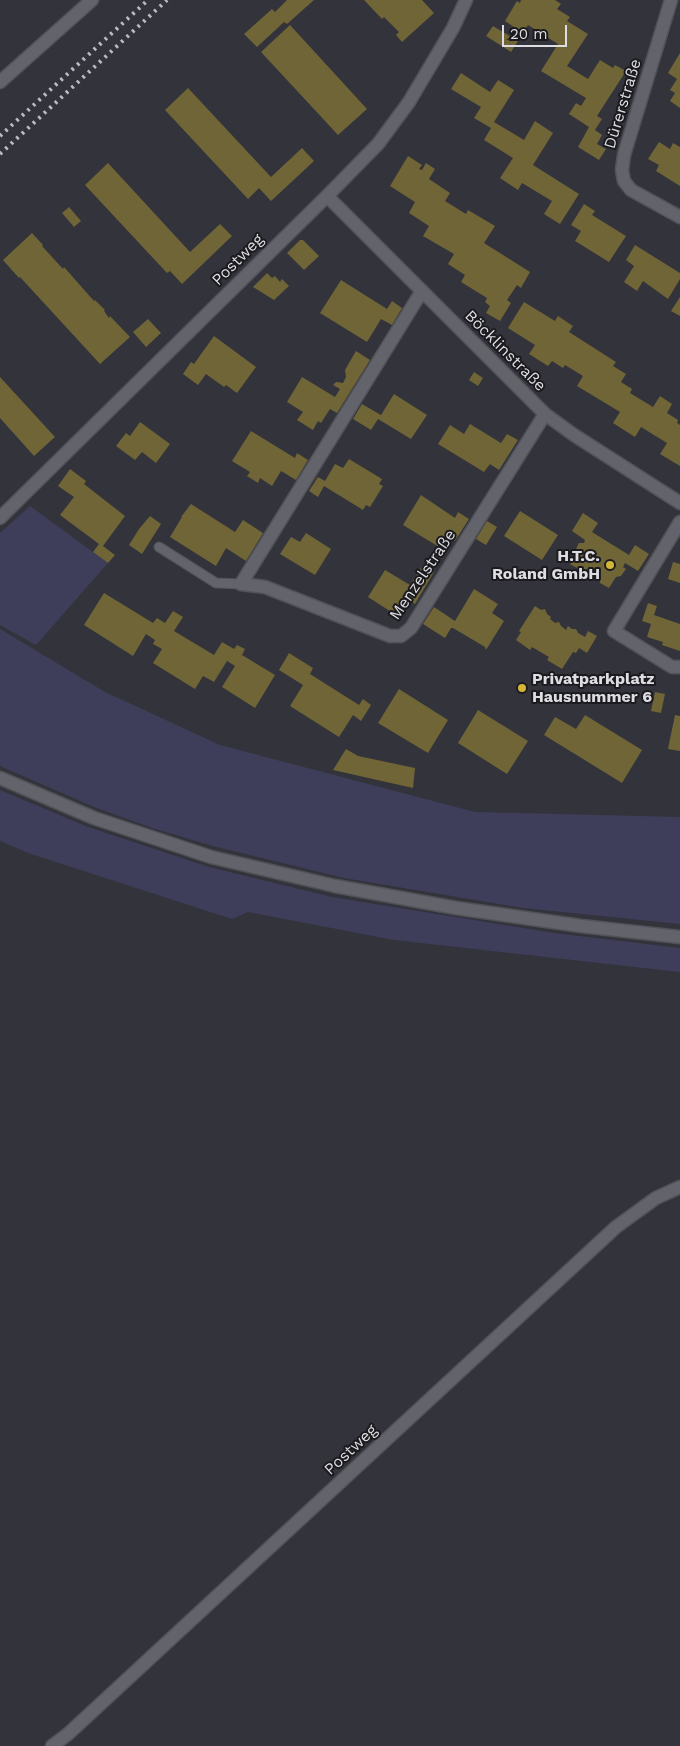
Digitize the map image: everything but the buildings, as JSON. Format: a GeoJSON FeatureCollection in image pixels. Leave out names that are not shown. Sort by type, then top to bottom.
{"type":"FeatureCollection","features":[{"type":"Feature","properties":{"kind":"street"},"geometry":{"type":"LineString","coordinates":[[0,82],[92,0]]}},
{"type":"Feature","properties":{"kind":"street","name":"Postweg"},"geometry":{"type":"LineString","coordinates":[[0,518],[378,144],[395,122],[453,28],[466,0]]}},
{"type":"Feature","properties":{"kind":"street","name":"Dürerstraße"},"geometry":{"type":"LineString","coordinates":[[671,0],[624,155],[622,170],[624,181],[636,194],[680,217]]}},
{"type":"Feature","properties":{"kind":"street","name":"Böcklinstraße"},"geometry":{"type":"LineString","coordinates":[[327,196],[545,414],[574,435],[680,503]]}},
{"type":"Feature","properties":{"kind":"street"},"geometry":{"type":"LineString","coordinates":[[241,584],[422,291]]}},
{"type":"Feature","properties":{"kind":"street","name":"Menzelstraße"},"geometry":{"type":"LineString","coordinates":[[241,584],[265,587],[390,636],[401,636],[411,628],[545,414]]}},
{"type":"Feature","properties":{"kind":"street"},"geometry":{"type":"LineString","coordinates":[[680,522],[614,630],[672,667],[680,667]]}},
{"type":"Feature","properties":{"kind":"street"},"geometry":{"type":"LineString","coordinates":[[0,778],[94,818],[211,857],[334,886],[456,908],[581,926],[680,937]]}},
{"type":"Feature","properties":{"kind":"street","name":"Postweg"},"geometry":{"type":"LineString","coordinates":[[52,1746],[76,1727],[616,1227],[656,1198],[680,1187]]}},
{"type":"Feature","properties":{"kind":"lane","name":"Menzelstraße"},"geometry":{"type":"LineString","coordinates":[[159,548],[216,583],[241,584]]}},
{"type":"Feature","properties":{"kind":"shaded area"},"geometry":{"type":"Polygon","coordinates":[[[30,506],[108,563],[36,645],[0,625],[0,533],[30,506]]]}},
{"type":"Feature","properties":{"kind":"shaded area"},"geometry":{"type":"Polygon","coordinates":[[[0,629],[105,692],[220,745],[475,812],[680,817],[680,924],[523,908],[344,878],[213,846],[152,828],[94,807],[0,766],[0,629]]]}},
{"type":"Feature","properties":{"kind":"shaded area"},"geometry":{"type":"Polygon","coordinates":[[[0,790],[88,827],[209,867],[332,897],[554,933],[680,948],[680,972],[394,940],[248,912],[232,919],[31,854],[0,841],[0,790]]]}},
{"type":"Feature","properties":{"kind":"railway"},"geometry":{"type":"LineString","coordinates":[[0,136],[148,0]]}},
{"type":"Feature","properties":{"kind":"railway"},"geometry":{"type":"LineString","coordinates":[[0,154],[167,0]]}},
{"type":"Feature","properties":{"kind":"place","name":"H.T.C. Roland GmbH"},"geometry":{"type":"Point","coordinates":[610,565]}},
{"type":"Feature","properties":{"kind":"place","name":"Privatparkplatz Hausnummer 6"},"geometry":{"type":"Point","coordinates":[522,688]}}]}
